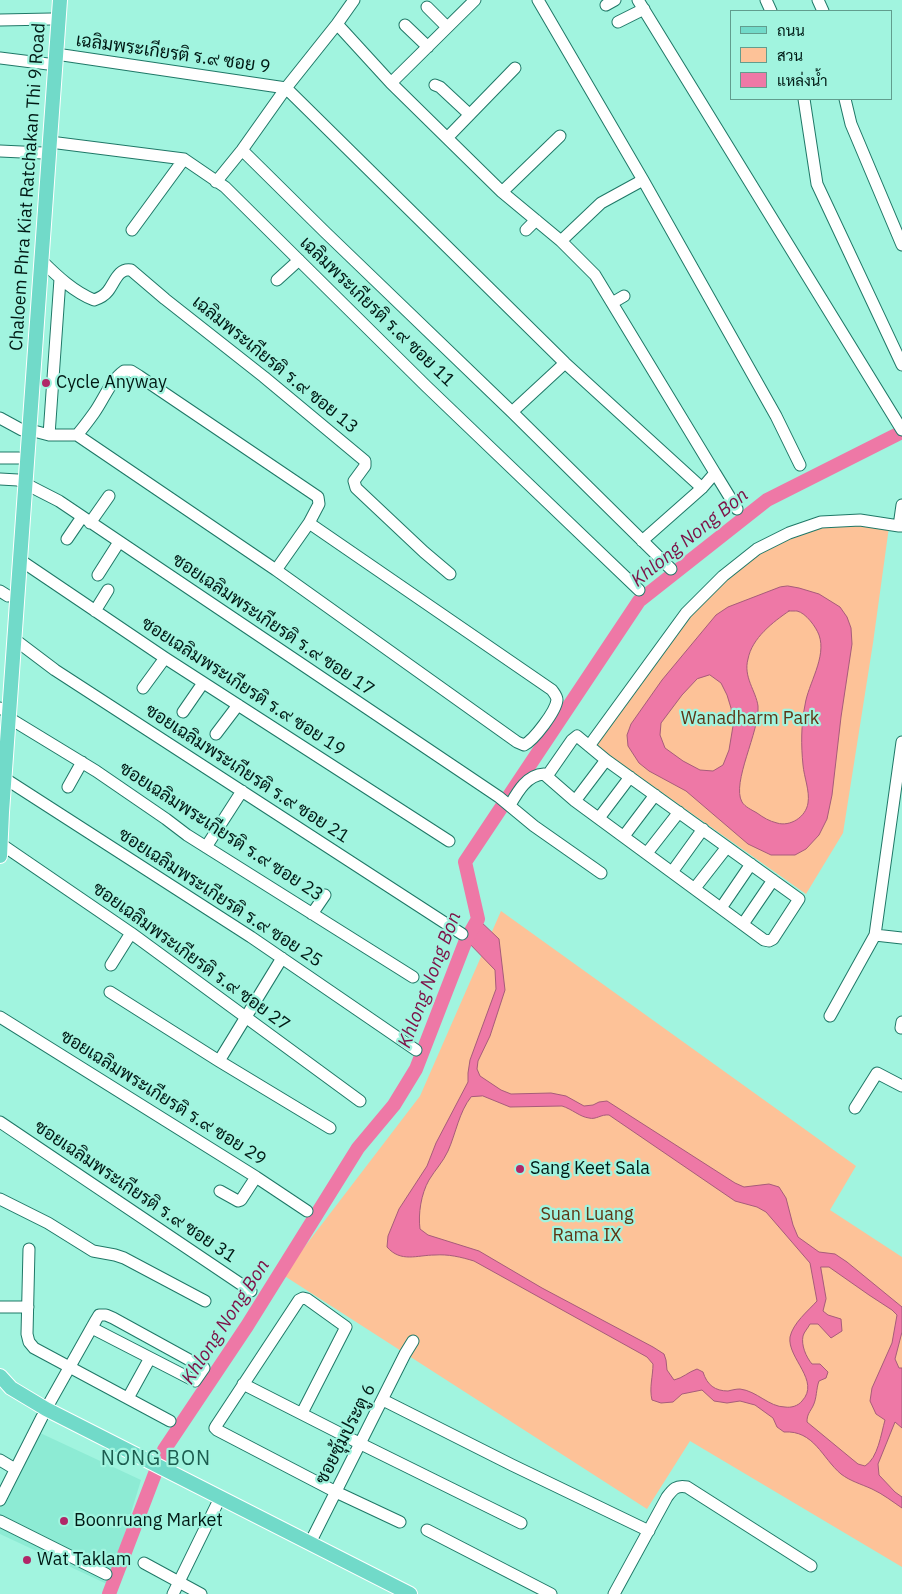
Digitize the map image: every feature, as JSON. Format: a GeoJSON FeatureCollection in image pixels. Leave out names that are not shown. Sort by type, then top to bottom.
{"type":"FeatureCollection","features":[{"type":"Feature","properties":{"kind":"main road","name":"Chaloem Phra Kiat Ratchakan Thi 9 Road"},"geometry":{"type":"LineString","coordinates":[[2,715],[14,639],[20,560],[22,482],[46,155],[52,0]]}},
{"type":"Feature","properties":{"kind":"main road","name":"Chaloem Phra Kiat Ratchakan Thi 9 Road"},"geometry":{"type":"LineString","coordinates":[[51,57],[60,0]]}},
{"type":"Feature","properties":{"kind":"main road","name":"Chaloem Phra Kiat Ratchakan Thi 9 Road"},"geometry":{"type":"LineString","coordinates":[[0,856],[4,778],[2,715],[4,593],[22,482],[19,458],[26,430],[42,261],[42,216]]}},
{"type":"Feature","properties":{"kind":"main road"},"geometry":{"type":"LineString","coordinates":[[0,1376],[11,1388],[44,1413]]}},
{"type":"Feature","properties":{"kind":"main road"},"geometry":{"type":"LineString","coordinates":[[0,1389],[15,1402],[44,1413],[410,1594]]}},
{"type":"Feature","properties":{"kind":"main road"},"geometry":{"type":"LineString","coordinates":[[168,1475],[217,1504],[392,1594]]}},
{"type":"Feature","properties":{"kind":"street"},"geometry":{"type":"LineString","coordinates":[[216,182],[354,0]]}},
{"type":"Feature","properties":{"kind":"street"},"geometry":{"type":"LineString","coordinates":[[391,83],[475,0]]}},
{"type":"Feature","properties":{"kind":"street"},"geometry":{"type":"LineString","coordinates":[[538,0],[776,416],[800,465]]}},
{"type":"Feature","properties":{"kind":"street"},"geometry":{"type":"LineString","coordinates":[[618,22],[641,4],[900,423]]}},
{"type":"Feature","properties":{"kind":"street"},"geometry":{"type":"LineString","coordinates":[[427,8],[447,28]]}},
{"type":"Feature","properties":{"kind":"street"},"geometry":{"type":"LineString","coordinates":[[0,20],[51,19]]}},
{"type":"Feature","properties":{"kind":"street"},"geometry":{"type":"LineString","coordinates":[[337,24],[391,83],[446,138],[502,192],[562,241],[595,275],[737,509]]}},
{"type":"Feature","properties":{"kind":"street"},"geometry":{"type":"LineString","coordinates":[[405,25],[428,46]]}},
{"type":"Feature","properties":{"kind":"street","name":"เฉลิมพระเกียรติ ร.๙ ซอย 9"},"geometry":{"type":"LineString","coordinates":[[0,58],[51,57],[286,88]]}},
{"type":"Feature","properties":{"kind":"street"},"geometry":{"type":"LineString","coordinates":[[446,138],[516,68]]}},
{"type":"Feature","properties":{"kind":"street"},"geometry":{"type":"LineString","coordinates":[[435,85],[440,87],[469,114]]}},
{"type":"Feature","properties":{"kind":"street"},"geometry":{"type":"LineString","coordinates":[[286,88],[565,363],[702,488]]}},
{"type":"Feature","properties":{"kind":"street"},"geometry":{"type":"LineString","coordinates":[[804,100],[817,184],[902,365]]}},
{"type":"Feature","properties":{"kind":"street"},"geometry":{"type":"LineString","coordinates":[[845,100],[851,124],[902,245]]}},
{"type":"Feature","properties":{"kind":"street"},"geometry":{"type":"LineString","coordinates":[[502,192],[560,136]]}},
{"type":"Feature","properties":{"kind":"street"},"geometry":{"type":"LineString","coordinates":[[242,150],[671,569]]}},
{"type":"Feature","properties":{"kind":"street","name":"เฉลิมพระเกียรติ ร.๙ ซอย 11"},"geometry":{"type":"LineString","coordinates":[[0,151],[46,155],[184,160],[225,187],[426,386],[639,590]]}},
{"type":"Feature","properties":{"kind":"street"},"geometry":{"type":"LineString","coordinates":[[132,230],[184,160]]}},
{"type":"Feature","properties":{"kind":"street"},"geometry":{"type":"LineString","coordinates":[[562,241],[602,203],[642,180]]}},
{"type":"Feature","properties":{"kind":"street"},"geometry":{"type":"LineString","coordinates":[[526,230],[536,220]]}},
{"type":"Feature","properties":{"kind":"street"},"geometry":{"type":"LineString","coordinates":[[277,280],[299,260]]}},
{"type":"Feature","properties":{"kind":"street","name":"เฉลิมพระเกียรติ ร.๙ ซอย 13"},"geometry":{"type":"LineString","coordinates":[[42,261],[60,279],[85,297],[94,300],[103,296],[108,291],[120,272],[126,269],[132,270],[164,299],[264,377],[365,460],[365,466],[354,481],[356,488],[394,525],[450,574]]}},
{"type":"Feature","properties":{"kind":"street"},"geometry":{"type":"LineString","coordinates":[[48,435],[60,279]]}},
{"type":"Feature","properties":{"kind":"street"},"geometry":{"type":"LineString","coordinates":[[612,303],[624,296]]}},
{"type":"Feature","properties":{"kind":"street"},"geometry":{"type":"LineString","coordinates":[[512,412],[565,363]]}},
{"type":"Feature","properties":{"kind":"street"},"geometry":{"type":"LineString","coordinates":[[77,435],[118,375],[124,371],[131,371],[318,497],[319,504],[309,523],[276,570]]}},
{"type":"Feature","properties":{"kind":"street"},"geometry":{"type":"LineString","coordinates":[[0,418],[26,430],[48,435],[77,435],[276,570],[517,742],[523,745],[529,743],[552,711],[557,699],[552,690],[309,523]]}},
{"type":"Feature","properties":{"kind":"street"},"geometry":{"type":"LineString","coordinates":[[0,458],[19,458]]}},
{"type":"Feature","properties":{"kind":"street"},"geometry":{"type":"LineString","coordinates":[[642,541],[702,488],[715,473]]}},
{"type":"Feature","properties":{"kind":"street"},"geometry":{"type":"LineString","coordinates":[[0,479],[22,482]]}},
{"type":"Feature","properties":{"kind":"street","name":"ซอยเฉลิมพระเกียรติ ร.๙ ซอย 17"},"geometry":{"type":"LineString","coordinates":[[22,482],[43,492],[86,520],[506,802],[534,826],[601,873]]}},
{"type":"Feature","properties":{"kind":"street"},"geometry":{"type":"LineString","coordinates":[[67,539],[109,496]]}},
{"type":"Feature","properties":{"kind":"street"},"geometry":{"type":"LineString","coordinates":[[588,746],[686,613],[724,576],[757,549],[789,532],[821,522],[860,520],[901,526],[902,505]]}},
{"type":"Feature","properties":{"kind":"street"},"geometry":{"type":"LineString","coordinates":[[98,575],[119,542]]}},
{"type":"Feature","properties":{"kind":"street","name":"ซอยเฉลิมพระเกียรติ ร.๙ ซอย 19"},"geometry":{"type":"LineString","coordinates":[[20,560],[165,658],[449,841]]}},
{"type":"Feature","properties":{"kind":"street"},"geometry":{"type":"LineString","coordinates":[[95,611],[108,590]]}},
{"type":"Feature","properties":{"kind":"street","name":"ซอยเฉลิมพระเกียรติ ร.๙ ซอย 21"},"geometry":{"type":"LineString","coordinates":[[14,639],[55,670],[462,934]]}},
{"type":"Feature","properties":{"kind":"street"},"geometry":{"type":"LineString","coordinates":[[143,688],[165,658]]}},
{"type":"Feature","properties":{"kind":"street"},"geometry":{"type":"LineString","coordinates":[[182,712],[203,682]]}},
{"type":"Feature","properties":{"kind":"street"},"geometry":{"type":"LineString","coordinates":[[216,734],[238,705]]}},
{"type":"Feature","properties":{"kind":"street","name":"ซอยเฉลิมพระเกียรติ ร.๙ ซอย 23"},"geometry":{"type":"LineString","coordinates":[[2,715],[82,762],[206,847],[413,977]]}},
{"type":"Feature","properties":{"kind":"street"},"geometry":{"type":"LineString","coordinates":[[506,802],[524,783],[538,775],[544,774],[575,801],[764,940],[774,939],[799,899],[606,760],[577,736],[572,740],[547,776]]}},
{"type":"Feature","properties":{"kind":"street"},"geometry":{"type":"LineString","coordinates":[[830,1016],[875,935],[902,742]]}},
{"type":"Feature","properties":{"kind":"street"},"geometry":{"type":"LineString","coordinates":[[575,801],[606,760]]}},
{"type":"Feature","properties":{"kind":"street"},"geometry":{"type":"LineString","coordinates":[[68,787],[82,762]]}},
{"type":"Feature","properties":{"kind":"street"},"geometry":{"type":"LineString","coordinates":[[599,818],[630,777]]}},
{"type":"Feature","properties":{"kind":"street","name":"ซอยเฉลิมพระเกียรติ ร.๙ ซอย 25"},"geometry":{"type":"LineString","coordinates":[[4,778],[282,958],[416,1050]]}},
{"type":"Feature","properties":{"kind":"street"},"geometry":{"type":"LineString","coordinates":[[206,847],[242,791]]}},
{"type":"Feature","properties":{"kind":"street"},"geometry":{"type":"LineString","coordinates":[[624,836],[655,795]]}},
{"type":"Feature","properties":{"kind":"street"},"geometry":{"type":"LineString","coordinates":[[647,853],[679,812]]}},
{"type":"Feature","properties":{"kind":"street"},"geometry":{"type":"LineString","coordinates":[[672,872],[703,829]]}},
{"type":"Feature","properties":{"kind":"street"},"geometry":{"type":"LineString","coordinates":[[890,835],[902,837]]}},
{"type":"Feature","properties":{"kind":"street","name":"ซอยเฉลิมพระเกียรติ ร.๙ ซอย 27"},"geometry":{"type":"LineString","coordinates":[[1,844],[131,933],[360,1102]]}},
{"type":"Feature","properties":{"kind":"street"},"geometry":{"type":"LineString","coordinates":[[695,888],[727,847]]}},
{"type":"Feature","properties":{"kind":"street"},"geometry":{"type":"LineString","coordinates":[[721,908],[751,864]]}},
{"type":"Feature","properties":{"kind":"street"},"geometry":{"type":"LineString","coordinates":[[743,924],[773,880]]}},
{"type":"Feature","properties":{"kind":"street"},"geometry":{"type":"LineString","coordinates":[[312,914],[325,895]]}},
{"type":"Feature","properties":{"kind":"street"},"geometry":{"type":"LineString","coordinates":[[111,965],[131,933]]}},
{"type":"Feature","properties":{"kind":"street"},"geometry":{"type":"LineString","coordinates":[[875,935],[902,938]]}},
{"type":"Feature","properties":{"kind":"street"},"geometry":{"type":"LineString","coordinates":[[219,1061],[282,958]]}},
{"type":"Feature","properties":{"kind":"street"},"geometry":{"type":"LineString","coordinates":[[110,992],[330,1128]]}},
{"type":"Feature","properties":{"kind":"street","name":"ซอยเฉลิมพระเกียรติ ร.๙ ซอย 29"},"geometry":{"type":"LineString","coordinates":[[0,1017],[307,1211]]}},
{"type":"Feature","properties":{"kind":"street"},"geometry":{"type":"LineString","coordinates":[[855,1108],[877,1073],[902,1086]]}},
{"type":"Feature","properties":{"kind":"street","name":"ซอยเฉลิมพระเกียรติ ร.๙ ซอย 31"},"geometry":{"type":"LineString","coordinates":[[0,1122],[251,1291]]}},
{"type":"Feature","properties":{"kind":"street"},"geometry":{"type":"LineString","coordinates":[[220,1191],[238,1201],[241,1200],[256,1177]]}},
{"type":"Feature","properties":{"kind":"street"},"geometry":{"type":"LineString","coordinates":[[0,1199],[48,1223],[93,1251],[124,1258],[205,1300]]}},
{"type":"Feature","properties":{"kind":"street"},"geometry":{"type":"LineString","coordinates":[[28,1249],[27,1329],[29,1342],[34,1348],[170,1421]]}},
{"type":"Feature","properties":{"kind":"street"},"geometry":{"type":"LineString","coordinates":[[302,1413],[346,1327],[303,1298],[299,1300],[243,1384],[216,1426],[217,1430],[336,1492],[400,1522]]}},
{"type":"Feature","properties":{"kind":"street"},"geometry":{"type":"LineString","coordinates":[[0,1307],[28,1307]]}},
{"type":"Feature","properties":{"kind":"street"},"geometry":{"type":"LineString","coordinates":[[0,1500],[44,1413],[69,1367],[99,1316],[106,1315],[113,1318],[204,1368],[195,1381],[92,1328]]}},
{"type":"Feature","properties":{"kind":"street","name":"ซอยซุ้มประตู 6"},"geometry":{"type":"LineString","coordinates":[[310,1543],[413,1341]]}},
{"type":"Feature","properties":{"kind":"street"},"geometry":{"type":"LineString","coordinates":[[128,1398],[150,1358]]}},
{"type":"Feature","properties":{"kind":"street"},"geometry":{"type":"LineString","coordinates":[[243,1384],[360,1444],[521,1522]]}},
{"type":"Feature","properties":{"kind":"street"},"geometry":{"type":"LineString","coordinates":[[383,1400],[649,1531]]}},
{"type":"Feature","properties":{"kind":"street"},"geometry":{"type":"LineString","coordinates":[[0,1460],[15,1469]]}},
{"type":"Feature","properties":{"kind":"street"},"geometry":{"type":"LineString","coordinates":[[614,1594],[673,1489],[679,1486],[687,1487],[811,1566]]}},
{"type":"Feature","properties":{"kind":"street"},"geometry":{"type":"LineString","coordinates":[[173,1594],[217,1504]]}},
{"type":"Feature","properties":{"kind":"street"},"geometry":{"type":"LineString","coordinates":[[0,1521],[106,1574]]}},
{"type":"Feature","properties":{"kind":"street"},"geometry":{"type":"LineString","coordinates":[[427,1530],[551,1594]]}},
{"type":"Feature","properties":{"kind":"street"},"geometry":{"type":"LineString","coordinates":[[144,1562],[201,1594]]}},
{"type":"Feature","properties":{"kind":"shaded area","name":"Boonruang Market"},"geometry":{"type":"Polygon","coordinates":[[[38,1432],[141,1480],[109,1585],[0,1534],[0,1507],[38,1432]]]}},
{"type":"Feature","properties":{"kind":"green space","name":"Wanadharm Park"},"geometry":{"type":"Polygon","coordinates":[[[859,523],[889,527],[873,643],[843,833],[806,894],[596,746],[689,615],[759,552],[790,536],[822,525],[859,523]]]}},
{"type":"Feature","properties":{"kind":"green space","name":"Suan Luang Rama IX"},"geometry":{"type":"Polygon","coordinates":[[[501,911],[856,1166],[830,1210],[902,1257],[902,1567],[690,1441],[647,1509],[283,1275],[420,1096],[501,911]]]}},
{"type":"Feature","properties":{"kind":"water"},"geometry":{"type":"Polygon","coordinates":[[[788,586],[819,594],[840,607],[847,617],[851,628],[852,644],[832,795],[827,819],[819,835],[806,849],[795,855],[771,855],[748,844],[686,791],[649,771],[639,763],[628,746],[627,735],[631,724],[662,680],[716,615],[728,607],[780,587],[788,586]],[[789,611],[770,625],[750,651],[747,672],[758,706],[755,729],[740,782],[742,802],[747,807],[769,820],[782,824],[797,820],[807,808],[808,794],[802,758],[802,727],[807,697],[821,652],[819,635],[813,624],[800,612],[789,611]],[[710,675],[697,679],[682,695],[661,723],[660,735],[665,748],[683,761],[700,770],[713,771],[723,765],[729,750],[733,726],[727,695],[721,683],[710,675]]]}},
{"type":"Feature","properties":{"kind":"water"},"geometry":{"type":"Polygon","coordinates":[[[478,919],[499,939],[505,990],[490,1036],[478,1061],[477,1069],[480,1076],[501,1090],[511,1094],[551,1093],[566,1096],[584,1106],[607,1101],[735,1183],[744,1187],[769,1184],[779,1187],[786,1198],[798,1237],[819,1252],[835,1254],[847,1262],[902,1307],[902,1332],[895,1359],[899,1368],[902,1368],[902,1428],[895,1422],[878,1464],[879,1475],[902,1497],[902,1508],[876,1491],[841,1474],[810,1440],[803,1435],[784,1432],[777,1427],[773,1418],[755,1405],[740,1401],[727,1403],[714,1401],[702,1390],[682,1394],[673,1402],[661,1403],[652,1400],[653,1364],[647,1357],[474,1261],[445,1255],[404,1257],[392,1252],[387,1247],[388,1236],[399,1209],[427,1166],[436,1143],[468,1082],[470,1060],[496,989],[495,970],[466,940],[478,919]],[[483,1096],[471,1097],[467,1103],[448,1151],[426,1186],[419,1217],[420,1229],[428,1235],[479,1251],[542,1288],[653,1347],[664,1354],[667,1370],[674,1380],[697,1369],[703,1372],[709,1384],[719,1390],[746,1390],[779,1406],[792,1407],[800,1403],[807,1393],[808,1386],[806,1377],[790,1345],[790,1337],[797,1322],[817,1301],[810,1263],[766,1212],[757,1207],[735,1201],[609,1115],[589,1118],[562,1106],[510,1107],[483,1096]],[[821,1267],[826,1299],[823,1311],[828,1315],[841,1319],[842,1331],[831,1338],[818,1324],[810,1324],[804,1334],[803,1347],[810,1361],[812,1364],[820,1364],[828,1372],[826,1378],[819,1381],[807,1422],[858,1464],[865,1466],[876,1452],[885,1420],[876,1414],[870,1401],[872,1388],[892,1343],[897,1315],[829,1267],[821,1267]]]}},
{"type":"Feature","properties":{"kind":"waterway","name":"Khlong Nong Bon"},"geometry":{"type":"LineString","coordinates":[[109,1594],[164,1450],[247,1326],[358,1148],[394,1105],[416,1069],[466,940],[478,919],[465,862],[639,601],[767,500],[902,432]]}},
{"type":"Feature","properties":{"kind":"place","name":"Cycle Anyway"},"geometry":{"type":"Point","coordinates":[46,383]}},
{"type":"Feature","properties":{"kind":"place","name":"Sang Keet Sala"},"geometry":{"type":"Point","coordinates":[520,1169]}},
{"type":"Feature","properties":{"kind":"place","name":"Boonruang Market"},"geometry":{"type":"Point","coordinates":[64,1521]}},
{"type":"Feature","properties":{"kind":"place","name":"Wat Taklam"},"geometry":{"type":"Point","coordinates":[27,1560]}},
{"type":"Feature","properties":{"kind":"district","name":"NONG BON"},"geometry":{"type":"Point","coordinates":[156,1459]}}]}
